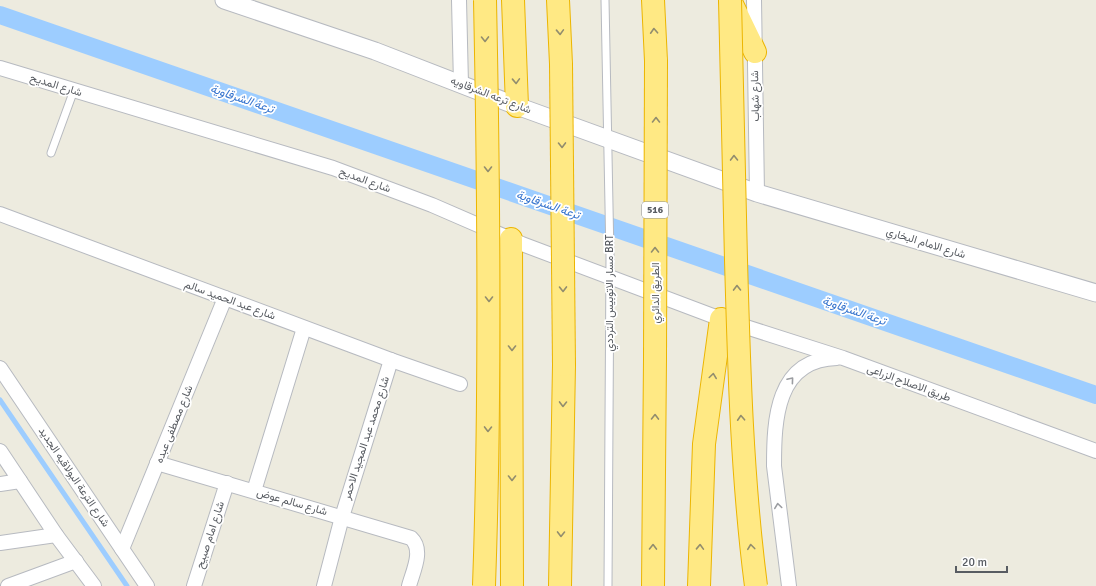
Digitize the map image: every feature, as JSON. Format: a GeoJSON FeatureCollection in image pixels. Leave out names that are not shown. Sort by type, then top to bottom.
{"type":"FeatureCollection","features":[{"type":"Feature","properties":{"kind":"highway"},"geometry":{"type":"LineString","coordinates":[[484,586],[488,422],[489,280],[485,0]]}},
{"type":"Feature","properties":{"kind":"highway"},"geometry":{"type":"LineString","coordinates":[[513,0],[517,106]]}},
{"type":"Feature","properties":{"kind":"highway"},"geometry":{"type":"LineString","coordinates":[[558,0],[561,64],[564,365],[560,586]]}},
{"type":"Feature","properties":{"kind":"highway","name":"الطريق الدائري"},"geometry":{"type":"LineString","coordinates":[[653,0],[656,61],[653,586]]}},
{"type":"Feature","properties":{"kind":"highway"},"geometry":{"type":"LineString","coordinates":[[730,0],[755,52]]}},
{"type":"Feature","properties":{"kind":"highway"},"geometry":{"type":"LineString","coordinates":[[730,0],[741,420],[744,481],[756,586]]}},
{"type":"Feature","properties":{"kind":"highway"},"geometry":{"type":"LineString","coordinates":[[511,239],[512,586]]}},
{"type":"Feature","properties":{"kind":"highway"},"geometry":{"type":"LineString","coordinates":[[699,586],[704,444],[721,319]]}},
{"type":"Feature","properties":{"kind":"street","name":"شارع ترعه الشرقاويه"},"geometry":{"type":"LineString","coordinates":[[224,0],[376,51],[517,106],[757,193]]}},
{"type":"Feature","properties":{"kind":"street"},"geometry":{"type":"LineString","coordinates":[[459,0],[461,84]]}},
{"type":"Feature","properties":{"kind":"street","name":"شارع شهاب"},"geometry":{"type":"LineString","coordinates":[[754,0],[757,193]]}},
{"type":"Feature","properties":{"kind":"street","name":"شارع المديح"},"geometry":{"type":"LineString","coordinates":[[0,68],[333,168],[432,205],[511,239],[721,319]]}},
{"type":"Feature","properties":{"kind":"street","name":"شارع الامام البخاري"},"geometry":{"type":"LineString","coordinates":[[757,193],[1096,293]]}},
{"type":"Feature","properties":{"kind":"street","name":"شارع عبد الحميد سالم"},"geometry":{"type":"LineString","coordinates":[[0,214],[304,328],[460,384]]}},
{"type":"Feature","properties":{"kind":"street","name":"شارع مصطفى عبده"},"geometry":{"type":"LineString","coordinates":[[122,549],[225,298]]}},
{"type":"Feature","properties":{"kind":"street","name":"طريق الاصلاح الزراعى"},"geometry":{"type":"LineString","coordinates":[[721,319],[843,358],[1096,451]]}},
{"type":"Feature","properties":{"kind":"street"},"geometry":{"type":"LineString","coordinates":[[254,491],[304,328]]}},
{"type":"Feature","properties":{"kind":"street"},"geometry":{"type":"LineString","coordinates":[[788,586],[774,466],[777,411],[780,398],[785,387],[794,376],[804,368],[829,358],[843,358]]}},
{"type":"Feature","properties":{"kind":"street","name":"شارع محمد عبد المجيد الاحمر"},"geometry":{"type":"LineString","coordinates":[[324,586],[342,516],[391,360]]}},
{"type":"Feature","properties":{"kind":"street","name":"شارع الترعة البولاقيه الجديد"},"geometry":{"type":"LineString","coordinates":[[0,368],[147,586]]}},
{"type":"Feature","properties":{"kind":"street"},"geometry":{"type":"LineString","coordinates":[[0,451],[56,535],[94,586]]}},
{"type":"Feature","properties":{"kind":"street","name":"شارع سالم عوض"},"geometry":{"type":"LineString","coordinates":[[157,463],[406,535],[415,542],[418,552],[409,586]]}},
{"type":"Feature","properties":{"kind":"street"},"geometry":{"type":"LineString","coordinates":[[0,484],[20,481]]}},
{"type":"Feature","properties":{"kind":"street","name":"شارع امام صبيح"},"geometry":{"type":"LineString","coordinates":[[194,586],[227,483]]}},
{"type":"Feature","properties":{"kind":"street"},"geometry":{"type":"LineString","coordinates":[[0,543],[56,535]]}},
{"type":"Feature","properties":{"kind":"street"},"geometry":{"type":"LineString","coordinates":[[8,586],[76,561]]}},
{"type":"Feature","properties":{"kind":"lane","name":"مسار الاتوبيس الترددي BRT"},"geometry":{"type":"LineString","coordinates":[[605,0],[610,257],[608,586]]}},
{"type":"Feature","properties":{"kind":"lane"},"geometry":{"type":"LineString","coordinates":[[51,153],[74,90]]}},
{"type":"Feature","properties":{"kind":"waterway","name":"ترعة الشرقاوية"},"geometry":{"type":"LineString","coordinates":[[0,15],[1096,395]]}},
{"type":"Feature","properties":{"kind":"waterway"},"geometry":{"type":"LineString","coordinates":[[0,400],[127,586]]}}]}
